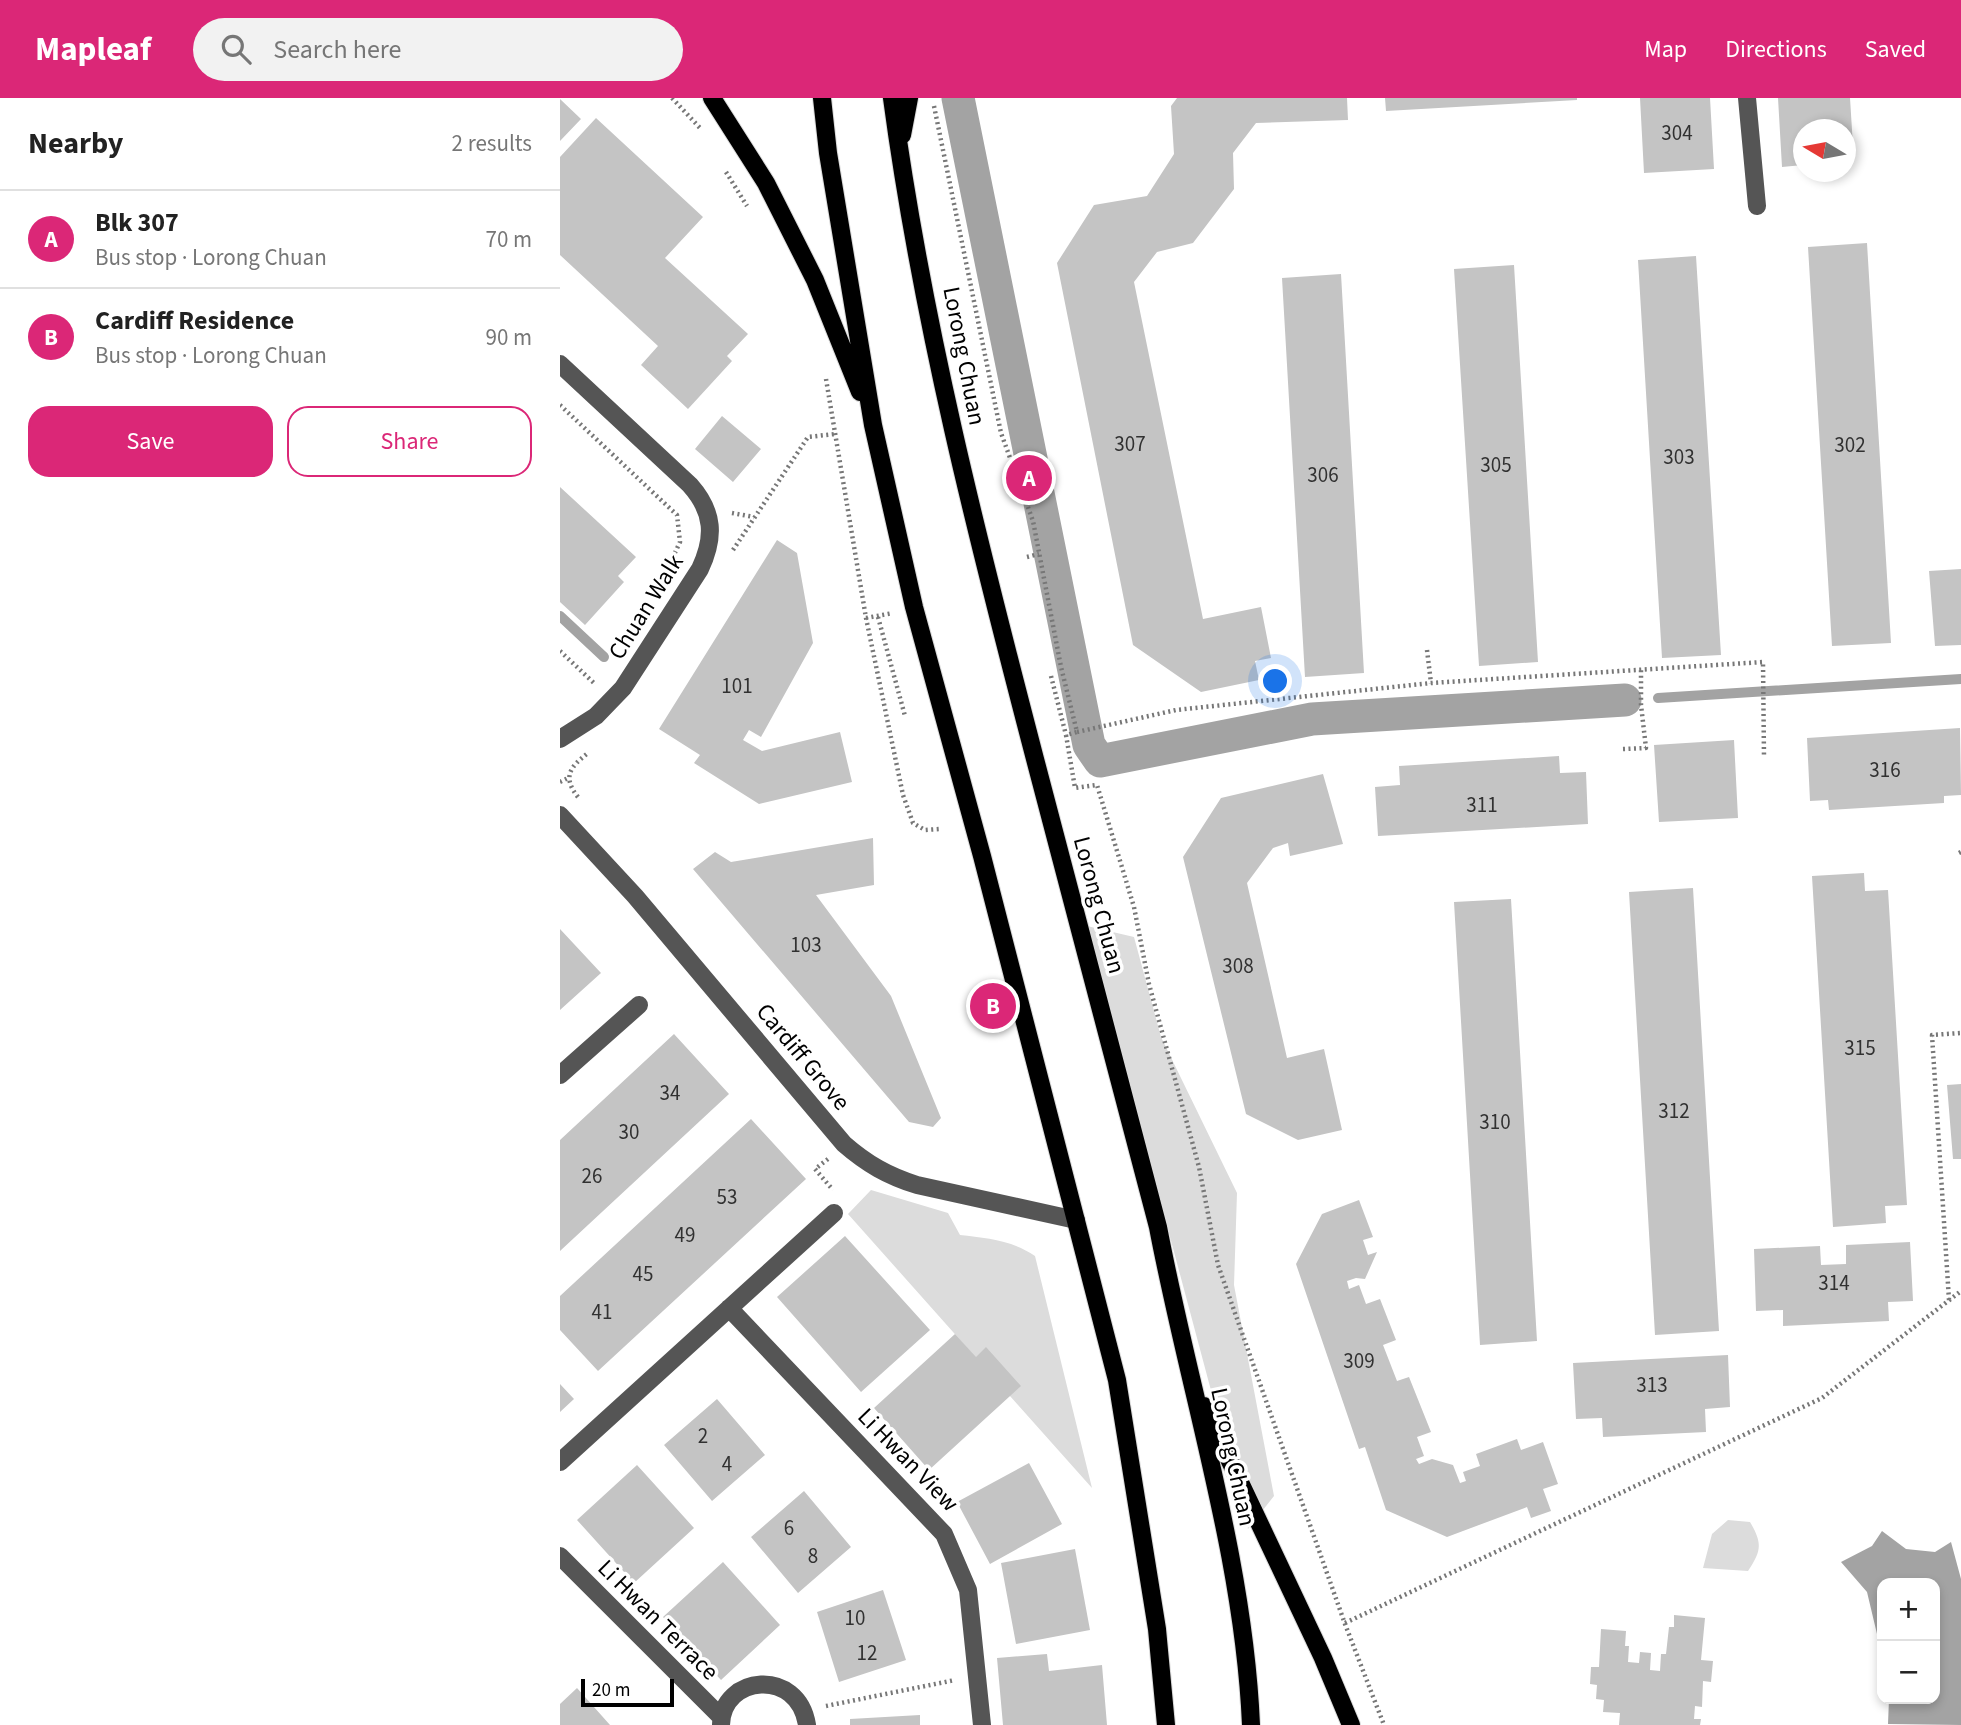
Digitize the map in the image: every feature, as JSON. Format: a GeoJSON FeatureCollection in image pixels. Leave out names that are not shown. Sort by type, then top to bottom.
{"type":"FeatureCollection","features":[{"type":"Feature","properties":{"kind":"main road"},"geometry":{"type":"LineString","coordinates":[[712,98],[766,183],[815,280],[873,425]]}},
{"type":"Feature","properties":{"kind":"main road"},"geometry":{"type":"LineString","coordinates":[[822,98],[828,153],[873,425],[914,607],[982,856],[1117,1380],[1157,1629],[1166,1725]]}},
{"type":"Feature","properties":{"kind":"main road","name":"Lorong Chuan"},"geometry":{"type":"LineString","coordinates":[[892,98],[899,152],[949,414],[982,555],[1158,1227],[1237,1589],[1248,1672],[1251,1725]]}},
{"type":"Feature","properties":{"kind":"main road"},"geometry":{"type":"LineString","coordinates":[[899,152],[909,98]]}},
{"type":"Feature","properties":{"kind":"main road"},"geometry":{"type":"LineString","coordinates":[[1191,1378],[1323,1658],[1350,1725]]}},
{"type":"Feature","properties":{"kind":"street"},"geometry":{"type":"LineString","coordinates":[[1746,98],[1757,206]]}},
{"type":"Feature","properties":{"kind":"street","name":"Chuan Walk"},"geometry":{"type":"LineString","coordinates":[[560,364],[690,485],[706,507],[710,527],[706,556],[700,569],[623,688],[596,716],[560,739]]}},
{"type":"Feature","properties":{"kind":"street","name":"Cardiff Grove"},"geometry":{"type":"LineString","coordinates":[[560,815],[635,896],[844,1144],[862,1160],[894,1178],[1076,1220]]}},
{"type":"Feature","properties":{"kind":"street"},"geometry":{"type":"LineString","coordinates":[[560,1075],[639,1004]]}},
{"type":"Feature","properties":{"kind":"street"},"geometry":{"type":"LineString","coordinates":[[560,1462],[834,1213]]}},
{"type":"Feature","properties":{"kind":"street","name":"Li Hwan View"},"geometry":{"type":"LineString","coordinates":[[729,1308],[944,1534],[968,1590],[982,1725]]}},
{"type":"Feature","properties":{"kind":"street","name":"Li Hwan Terrace"},"geometry":{"type":"LineString","coordinates":[[560,1556],[721,1721],[730,1700],[744,1689],[761,1683],[779,1686],[795,1696],[806,1718]]}},
{"type":"Feature","properties":{"kind":"path"},"geometry":{"type":"LineString","coordinates":[[672,98],[702,130]]}},
{"type":"Feature","properties":{"kind":"path"},"geometry":{"type":"LineString","coordinates":[[932,98],[941,153],[969,274],[1000,433],[1033,521],[1060,667],[1077,732]]}},
{"type":"Feature","properties":{"kind":"path"},"geometry":{"type":"LineString","coordinates":[[721,163],[748,207]]}},
{"type":"Feature","properties":{"kind":"path"},"geometry":{"type":"LineString","coordinates":[[826,377],[866,618],[903,795],[913,823],[925,830],[940,829]]}},
{"type":"Feature","properties":{"kind":"path"},"geometry":{"type":"LineString","coordinates":[[560,405],[677,515],[680,542],[662,578]]}},
{"type":"Feature","properties":{"kind":"path"},"geometry":{"type":"LineString","coordinates":[[725,561],[808,437],[835,434]]}},
{"type":"Feature","properties":{"kind":"path"},"geometry":{"type":"LineString","coordinates":[[724,512],[754,517]]}},
{"type":"Feature","properties":{"kind":"path"},"geometry":{"type":"LineString","coordinates":[[1027,558],[1039,554]]}},
{"type":"Feature","properties":{"kind":"path"},"geometry":{"type":"LineString","coordinates":[[866,618],[878,617],[905,716]]}},
{"type":"Feature","properties":{"kind":"path"},"geometry":{"type":"LineString","coordinates":[[1427,650],[1431,683]]}},
{"type":"Feature","properties":{"kind":"path"},"geometry":{"type":"LineString","coordinates":[[560,651],[596,685]]}},
{"type":"Feature","properties":{"kind":"path"},"geometry":{"type":"LineString","coordinates":[[1066,735],[1176,710],[1431,683],[1763,662],[1764,757]]}},
{"type":"Feature","properties":{"kind":"path"},"geometry":{"type":"LineString","coordinates":[[1623,749],[1646,748],[1641,705],[1641,669]]}},
{"type":"Feature","properties":{"kind":"path"},"geometry":{"type":"LineString","coordinates":[[586,694],[603,675]]}},
{"type":"Feature","properties":{"kind":"path"},"geometry":{"type":"LineString","coordinates":[[1051,676],[1066,735],[1075,788],[1097,785],[1134,907],[1149,984],[1199,1167],[1218,1265],[1384,1725]]}},
{"type":"Feature","properties":{"kind":"path"},"geometry":{"type":"LineString","coordinates":[[560,782],[568,778],[575,762],[592,750]]}},
{"type":"Feature","properties":{"kind":"path"},"geometry":{"type":"LineString","coordinates":[[1949,1301],[1932,1035],[1961,1033]]}},
{"type":"Feature","properties":{"kind":"path"},"geometry":{"type":"LineString","coordinates":[[834,1213],[845,1204],[816,1169],[844,1144]]}},
{"type":"Feature","properties":{"kind":"path"},"geometry":{"type":"LineString","coordinates":[[1345,1623],[1822,1398],[1961,1291]]}},
{"type":"Feature","properties":{"kind":"path"},"geometry":{"type":"LineString","coordinates":[[806,1718],[978,1676]]}},
{"type":"Feature","properties":{"kind":"shaded area"},"geometry":{"type":"Polygon","coordinates":[[[1087,926],[1134,937],[1161,1037],[1237,1193],[1234,1285],[1274,1496],[1248,1529],[1087,926]]]}},
{"type":"Feature","properties":{"kind":"shaded area"},"geometry":{"type":"Polygon","coordinates":[[[871,1190],[948,1213],[960,1235],[1008,1243],[1035,1256],[1092,1488],[848,1214],[871,1190]]]}},
{"type":"Feature","properties":{"kind":"shaded area"},"geometry":{"type":"Polygon","coordinates":[[[1728,1520],[1750,1522],[1757,1536],[1758,1553],[1748,1571],[1703,1568],[1712,1534],[1728,1520]]]}},
{"type":"Feature","properties":{"kind":"shaded area"},"geometry":{"type":"Polygon","coordinates":[[[1882,1531],[1906,1549],[1935,1552],[1951,1542],[1961,1579],[1961,1725],[1888,1724],[1889,1704],[1940,1704],[1940,1578],[1877,1578],[1877,1634],[1867,1592],[1841,1562],[1872,1546],[1882,1531]]]}},
{"type":"Feature","properties":{"kind":"building"},"geometry":{"type":"Polygon","coordinates":[[[1177,98],[1347,98],[1348,120],[1256,123],[1233,153],[1234,189],[1193,243],[1157,252],[1134,282],[1203,619],[1261,607],[1271,658],[1255,661],[1259,680],[1201,692],[1133,645],[1057,263],[1094,205],[1147,196],[1174,154],[1171,106],[1177,98]]]}},
{"type":"Feature","properties":{"kind":"building"},"geometry":{"type":"Polygon","coordinates":[[[1385,98],[1577,98],[1577,100],[1386,111],[1385,98]]]}},
{"type":"Feature","properties":{"kind":"building"},"geometry":{"type":"Polygon","coordinates":[[[1640,98],[1710,98],[1714,169],[1644,173],[1640,98]]]}},
{"type":"Feature","properties":{"kind":"building"},"geometry":{"type":"Polygon","coordinates":[[[1778,98],[1850,98],[1851,119],[1793,119],[1793,166],[1782,167],[1778,98]]]}},
{"type":"Feature","properties":{"kind":"building"},"geometry":{"type":"Polygon","coordinates":[[[560,99],[581,119],[560,141],[560,99]]]}},
{"type":"Feature","properties":{"kind":"building"},"geometry":{"type":"Polygon","coordinates":[[[596,118],[703,217],[665,258],[748,334],[727,356],[732,361],[688,409],[641,365],[658,346],[560,255],[560,157],[596,118]]]}},
{"type":"Feature","properties":{"kind":"building"},"geometry":{"type":"Polygon","coordinates":[[[1867,243],[1891,643],[1832,646],[1808,247],[1867,243]]]}},
{"type":"Feature","properties":{"kind":"building"},"geometry":{"type":"Polygon","coordinates":[[[1696,256],[1721,655],[1662,658],[1638,260],[1696,256]]]}},
{"type":"Feature","properties":{"kind":"building"},"geometry":{"type":"Polygon","coordinates":[[[1514,265],[1538,662],[1479,666],[1454,269],[1514,265]]]}},
{"type":"Feature","properties":{"kind":"building"},"geometry":{"type":"Polygon","coordinates":[[[1341,274],[1364,673],[1305,677],[1282,278],[1341,274]]]}},
{"type":"Feature","properties":{"kind":"building"},"geometry":{"type":"Polygon","coordinates":[[[722,416],[761,449],[733,482],[695,449],[722,416]]]}},
{"type":"Feature","properties":{"kind":"building"},"geometry":{"type":"Polygon","coordinates":[[[560,487],[636,557],[618,576],[624,582],[585,625],[560,602],[560,487]]]}},
{"type":"Feature","properties":{"kind":"building"},"geometry":{"type":"Polygon","coordinates":[[[777,540],[797,553],[813,643],[761,737],[749,730],[743,740],[762,751],[840,732],[852,782],[759,804],[694,763],[700,755],[659,729],[777,540]]]}},
{"type":"Feature","properties":{"kind":"building"},"geometry":{"type":"Polygon","coordinates":[[[1961,569],[1961,645],[1935,646],[1929,571],[1961,569]]]}},
{"type":"Feature","properties":{"kind":"building"},"geometry":{"type":"Polygon","coordinates":[[[1960,728],[1961,795],[1944,796],[1944,803],[1829,810],[1828,800],[1810,801],[1807,738],[1960,728]]]}},
{"type":"Feature","properties":{"kind":"building"},"geometry":{"type":"Polygon","coordinates":[[[1734,740],[1738,818],[1659,822],[1654,745],[1734,740]]]}},
{"type":"Feature","properties":{"kind":"building"},"geometry":{"type":"Polygon","coordinates":[[[1559,756],[1560,773],[1586,772],[1588,824],[1378,836],[1375,787],[1400,785],[1399,766],[1559,756]]]}},
{"type":"Feature","properties":{"kind":"building"},"geometry":{"type":"Polygon","coordinates":[[[1323,774],[1343,844],[1290,856],[1288,843],[1273,848],[1247,883],[1287,1058],[1324,1049],[1342,1130],[1298,1140],[1246,1114],[1183,857],[1221,798],[1323,774]]]}},
{"type":"Feature","properties":{"kind":"building"},"geometry":{"type":"Polygon","coordinates":[[[873,838],[874,885],[816,895],[891,996],[941,1118],[933,1127],[909,1122],[693,869],[715,852],[731,862],[873,838]]]}},
{"type":"Feature","properties":{"kind":"building"},"geometry":{"type":"Polygon","coordinates":[[[1864,873],[1865,891],[1888,890],[1907,1205],[1885,1206],[1886,1223],[1833,1227],[1812,876],[1864,873]]]}},
{"type":"Feature","properties":{"kind":"building"},"geometry":{"type":"Polygon","coordinates":[[[1693,888],[1719,1331],[1655,1335],[1629,892],[1693,888]]]}},
{"type":"Feature","properties":{"kind":"building"},"geometry":{"type":"Polygon","coordinates":[[[1511,899],[1537,1341],[1480,1345],[1454,902],[1511,899]]]}},
{"type":"Feature","properties":{"kind":"building"},"geometry":{"type":"Polygon","coordinates":[[[560,929],[601,973],[560,1010],[560,929]]]}},
{"type":"Feature","properties":{"kind":"building"},"geometry":{"type":"Polygon","coordinates":[[[674,1034],[729,1094],[560,1251],[560,1140],[674,1034]]]}},
{"type":"Feature","properties":{"kind":"building"},"geometry":{"type":"Polygon","coordinates":[[[1961,1084],[1961,1159],[1953,1159],[1947,1085],[1961,1084]]]}},
{"type":"Feature","properties":{"kind":"building"},"geometry":{"type":"Polygon","coordinates":[[[751,1119],[806,1179],[598,1371],[560,1330],[560,1296],[751,1119]]]}},
{"type":"Feature","properties":{"kind":"building"},"geometry":{"type":"Polygon","coordinates":[[[1359,1200],[1373,1237],[1363,1240],[1368,1255],[1377,1252],[1365,1279],[1347,1281],[1349,1289],[1359,1285],[1366,1304],[1380,1299],[1396,1340],[1383,1345],[1397,1381],[1409,1377],[1431,1432],[1417,1437],[1424,1456],[1416,1459],[1419,1464],[1432,1459],[1453,1465],[1460,1483],[1466,1481],[1463,1472],[1480,1466],[1476,1454],[1517,1439],[1521,1450],[1543,1442],[1558,1484],[1543,1489],[1551,1511],[1531,1518],[1527,1507],[1447,1537],[1386,1510],[1365,1447],[1359,1449],[1296,1264],[1322,1214],[1359,1200]]]}},
{"type":"Feature","properties":{"kind":"building"},"geometry":{"type":"Polygon","coordinates":[[[845,1236],[930,1330],[861,1392],[777,1297],[845,1236]]]}},
{"type":"Feature","properties":{"kind":"building"},"geometry":{"type":"Polygon","coordinates":[[[1910,1242],[1913,1301],[1888,1302],[1889,1321],[1783,1326],[1783,1310],[1756,1311],[1754,1249],[1820,1246],[1821,1265],[1846,1264],[1846,1245],[1910,1242]]]}},
{"type":"Feature","properties":{"kind":"building"},"geometry":{"type":"Polygon","coordinates":[[[955,1334],[976,1357],[986,1347],[1021,1386],[929,1470],[874,1408],[955,1334]]]}},
{"type":"Feature","properties":{"kind":"building"},"geometry":{"type":"Polygon","coordinates":[[[1728,1355],[1730,1407],[1705,1409],[1706,1432],[1603,1437],[1602,1418],[1576,1419],[1573,1363],[1728,1355]]]}},
{"type":"Feature","properties":{"kind":"building"},"geometry":{"type":"Polygon","coordinates":[[[560,1384],[574,1399],[560,1412],[560,1384]]]}},
{"type":"Feature","properties":{"kind":"building"},"geometry":{"type":"Polygon","coordinates":[[[717,1399],[765,1455],[712,1501],[664,1445],[717,1399]]]}},
{"type":"Feature","properties":{"kind":"building"},"geometry":{"type":"Polygon","coordinates":[[[1029,1463],[1062,1524],[990,1564],[957,1502],[1029,1463]]]}},
{"type":"Feature","properties":{"kind":"building"},"geometry":{"type":"Polygon","coordinates":[[[637,1465],[694,1528],[634,1583],[577,1520],[637,1465]]]}},
{"type":"Feature","properties":{"kind":"building"},"geometry":{"type":"Polygon","coordinates":[[[804,1491],[851,1547],[798,1593],[751,1537],[804,1491]]]}},
{"type":"Feature","properties":{"kind":"building"},"geometry":{"type":"Polygon","coordinates":[[[1075,1549],[1090,1630],[1016,1644],[1001,1563],[1075,1549]]]}},
{"type":"Feature","properties":{"kind":"building"},"geometry":{"type":"Polygon","coordinates":[[[723,1562],[780,1625],[721,1680],[663,1617],[723,1562]]]}},
{"type":"Feature","properties":{"kind":"building"},"geometry":{"type":"Polygon","coordinates":[[[883,1590],[906,1660],[839,1682],[817,1612],[883,1590]]]}},
{"type":"Feature","properties":{"kind":"building"},"geometry":{"type":"Polygon","coordinates":[[[1674,1615],[1705,1618],[1701,1660],[1713,1661],[1711,1682],[1703,1681],[1702,1707],[1695,1706],[1694,1719],[1701,1719],[1700,1725],[1619,1725],[1620,1713],[1603,1712],[1604,1700],[1596,1699],[1597,1685],[1590,1684],[1591,1667],[1599,1667],[1601,1629],[1626,1631],[1628,1662],[1639,1663],[1640,1652],[1651,1653],[1650,1670],[1660,1671],[1661,1654],[1666,1654],[1669,1627],[1674,1627],[1674,1615]]]}},
{"type":"Feature","properties":{"kind":"building"},"geometry":{"type":"Polygon","coordinates":[[[1047,1654],[1049,1671],[1102,1665],[1107,1725],[1003,1725],[997,1658],[1047,1654]]]}},
{"type":"Feature","properties":{"kind":"building"},"geometry":{"type":"Polygon","coordinates":[[[577,1688],[610,1725],[560,1725],[560,1704],[577,1688]]]}},
{"type":"Feature","properties":{"kind":"building"},"geometry":{"type":"Polygon","coordinates":[[[920,1715],[920,1725],[850,1725],[850,1719],[920,1715]]]}},
{"type":"Feature","properties":{"kind":"waterway"},"geometry":{"type":"LineString","coordinates":[[958,98],[1089,745],[1100,761],[1312,719],[1625,700]]}},
{"type":"Feature","properties":{"kind":"waterway"},"geometry":{"type":"LineString","coordinates":[[560,616],[604,657]]}},
{"type":"Feature","properties":{"kind":"waterway"},"geometry":{"type":"LineString","coordinates":[[1658,698],[1961,679]]}},
{"type":"Feature","properties":{"kind":"place","name":"Blk 307"},"geometry":{"type":"Point","coordinates":[1029,478]}},
{"type":"Feature","properties":{"kind":"place","name":"Cardiff Residence"},"geometry":{"type":"Point","coordinates":[993,1006]}}]}
